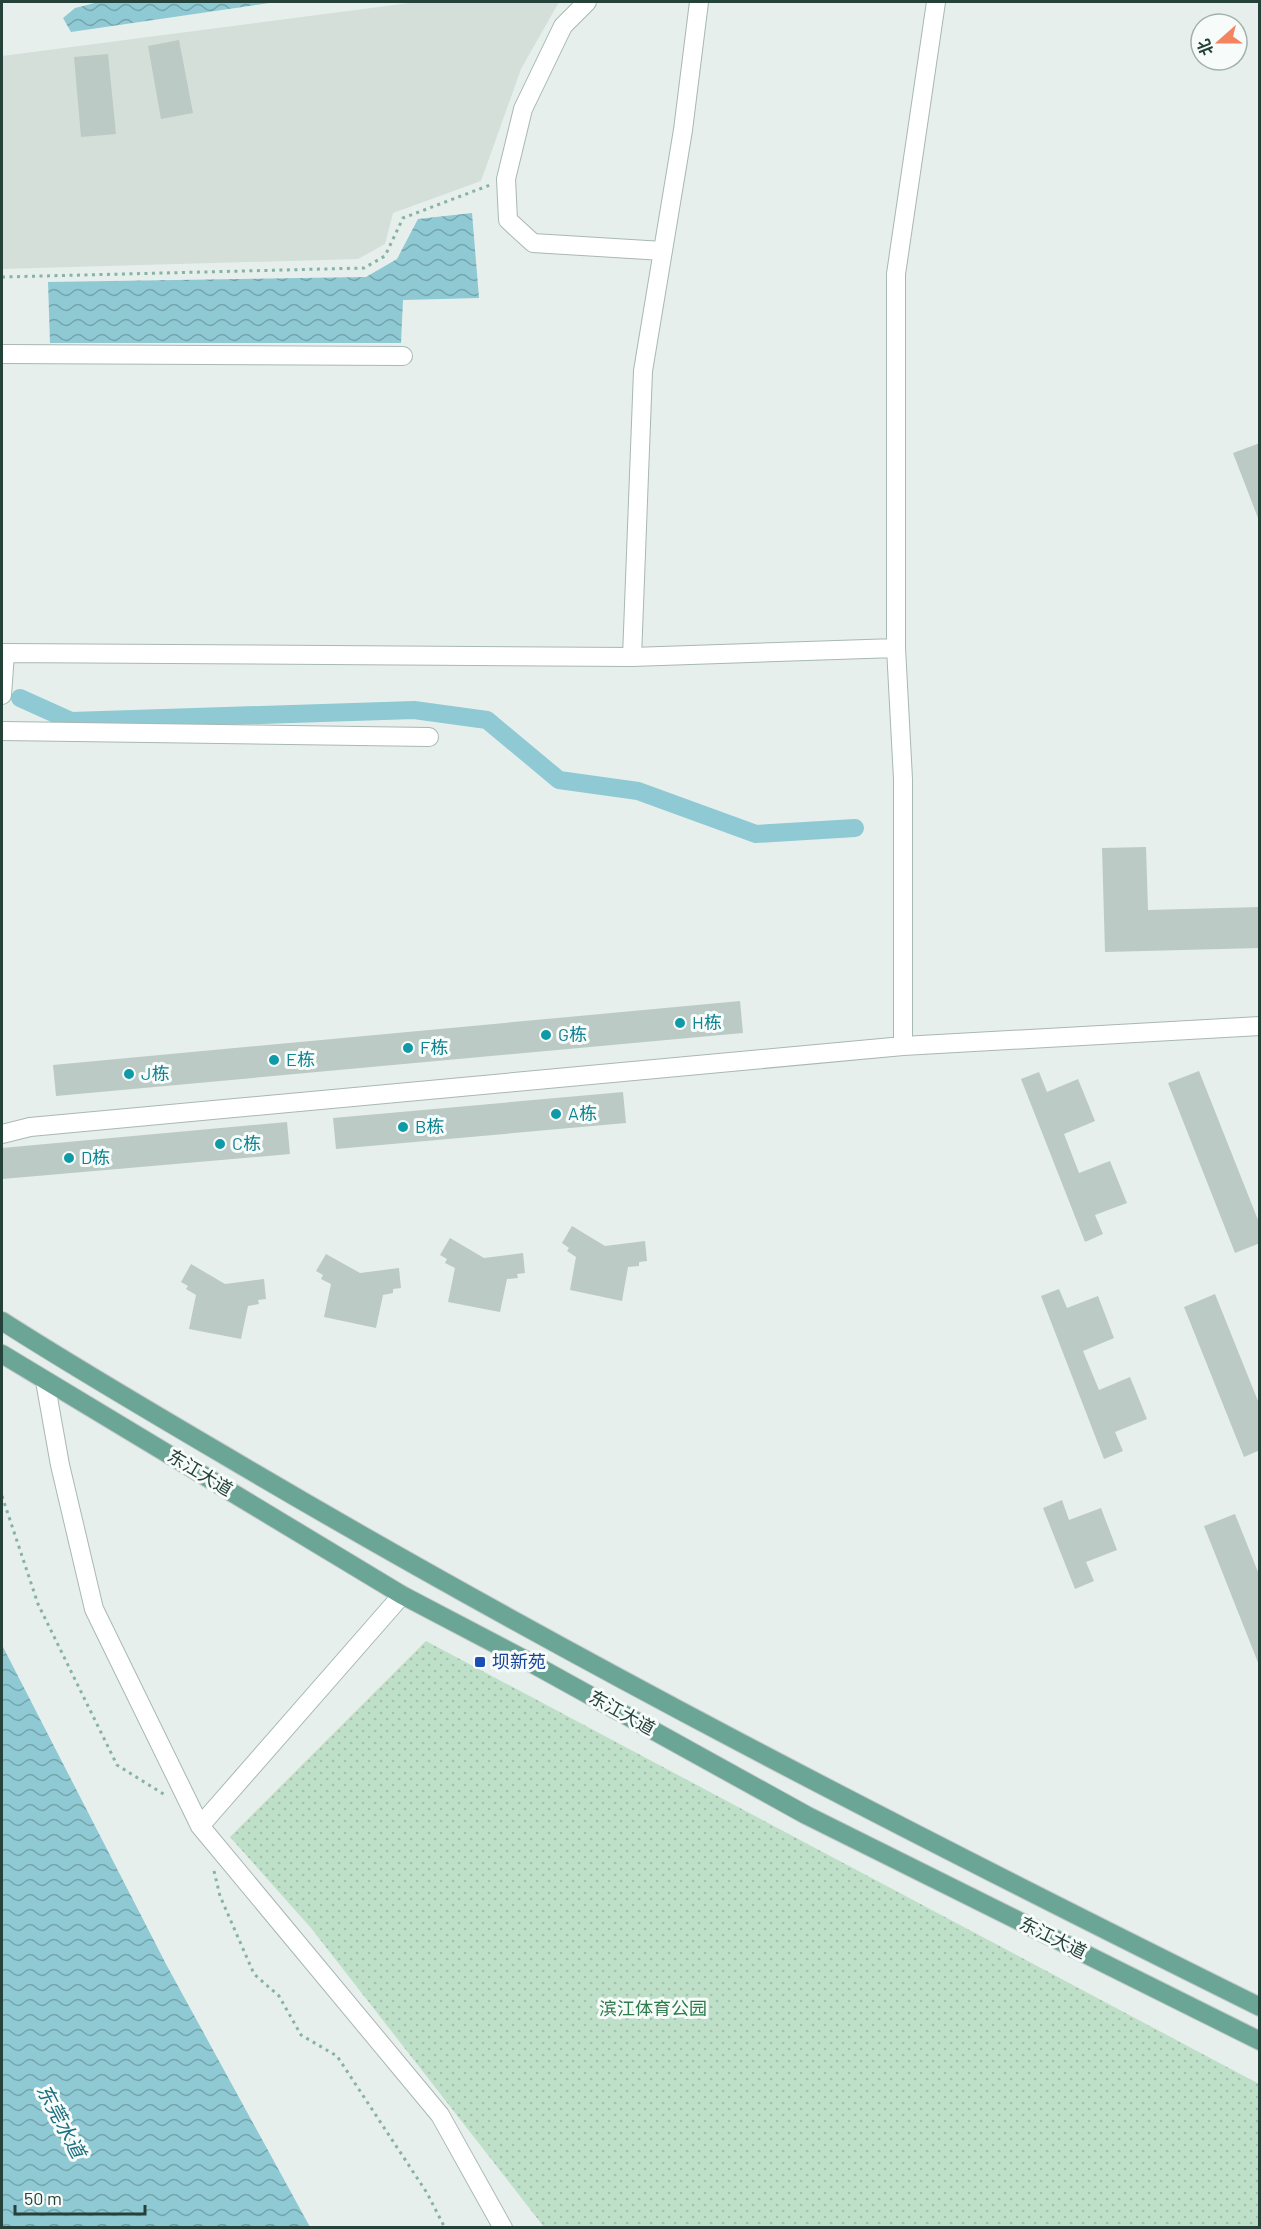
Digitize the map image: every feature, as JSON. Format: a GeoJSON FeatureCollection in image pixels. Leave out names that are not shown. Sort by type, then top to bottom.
{"type":"FeatureCollection","features":[{"type":"Feature","properties":{"kind":"main road","name":"东江大道"},"geometry":{"type":"LineString","coordinates":[[2,1321],[60,1358],[362,1537],[542,1638],[824,1788],[1260,2007]]}},
{"type":"Feature","properties":{"kind":"main road","name":"东江大道"},"geometry":{"type":"LineString","coordinates":[[2,1354],[402,1595],[524,1659],[806,1815],[1260,2041]]}},
{"type":"Feature","properties":{"kind":"street"},"geometry":{"type":"LineString","coordinates":[[587,2],[563,26],[523,109],[506,179],[508,220],[533,243],[663,252]]}},
{"type":"Feature","properties":{"kind":"street"},"geometry":{"type":"LineString","coordinates":[[632,657],[643,371],[683,130],[699,2]]}},
{"type":"Feature","properties":{"kind":"street"},"geometry":{"type":"LineString","coordinates":[[903,1046],[903,779],[896,648],[896,274],[936,2]]}},
{"type":"Feature","properties":{"kind":"street"},"geometry":{"type":"LineString","coordinates":[[2,354],[403,356]]}},
{"type":"Feature","properties":{"kind":"street"},"geometry":{"type":"LineString","coordinates":[[2,695],[3,653],[632,657],[896,648]]}},
{"type":"Feature","properties":{"kind":"street"},"geometry":{"type":"LineString","coordinates":[[2,731],[429,737]]}},
{"type":"Feature","properties":{"kind":"street"},"geometry":{"type":"LineString","coordinates":[[2,1134],[30,1127],[903,1046],[1260,1026]]}},
{"type":"Feature","properties":{"kind":"street"},"geometry":{"type":"LineString","coordinates":[[45,1382],[60,1465],[94,1609],[200,1826],[440,2115],[503,2228]]}},
{"type":"Feature","properties":{"kind":"street"},"geometry":{"type":"LineString","coordinates":[[200,1826],[402,1595]]}},
{"type":"Feature","properties":{"kind":"path"},"geometry":{"type":"LineString","coordinates":[[2,277],[363,268],[386,256],[403,218],[506,179]]}},
{"type":"Feature","properties":{"kind":"path"},"geometry":{"type":"LineString","coordinates":[[2,1496],[38,1604],[117,1765],[165,1795]]}},
{"type":"Feature","properties":{"kind":"path"},"geometry":{"type":"LineString","coordinates":[[208,1862],[214,1871],[220,1896],[254,1974],[279,1996],[301,2035],[337,2056],[427,2193],[446,2228]]}},
{"type":"Feature","properties":{"kind":"shaded area"},"geometry":{"type":"Polygon","coordinates":[[[417,2],[559,2],[521,69],[481,181],[393,213],[385,244],[358,259],[2,269],[2,56],[417,2]]]}},
{"type":"Feature","properties":{"kind":"green space","name":"滨江体育公园"},"geometry":{"type":"Polygon","coordinates":[[[426,1641],[1259,2084],[1259,2227],[544,2227],[311,1928],[230,1837],[426,1641]]]}},
{"type":"Feature","properties":{"kind":"water"},"geometry":{"type":"Polygon","coordinates":[[[99,2],[276,2],[71,32],[63,18],[75,8],[99,2]]]}},
{"type":"Feature","properties":{"kind":"water"},"geometry":{"type":"Polygon","coordinates":[[[472,213],[479,298],[403,300],[401,343],[50,343],[48,282],[366,277],[397,259],[418,219],[472,213]]]}},
{"type":"Feature","properties":{"kind":"water","name":"东莞水道"},"geometry":{"type":"Polygon","coordinates":[[[2,1645],[167,1966],[310,2227],[2,2227],[2,1645]]]}},
{"type":"Feature","properties":{"kind":"building"},"geometry":{"type":"Polygon","coordinates":[[[179,40],[193,113],[161,119],[148,46],[179,40]]]}},
{"type":"Feature","properties":{"kind":"building"},"geometry":{"type":"Polygon","coordinates":[[[108,54],[116,134],[81,137],[74,57],[108,54]]]}},
{"type":"Feature","properties":{"kind":"building"},"geometry":{"type":"Polygon","coordinates":[[[1260,443],[1260,517],[1258,518],[1233,453],[1260,443]]]}},
{"type":"Feature","properties":{"kind":"building"},"geometry":{"type":"Polygon","coordinates":[[[1146,847],[1148,910],[1260,907],[1260,948],[1105,952],[1102,848],[1146,847]]]}},
{"type":"Feature","properties":{"kind":"building"},"geometry":{"type":"Polygon","coordinates":[[[740,1001],[743,1033],[56,1096],[53,1065],[740,1001]]]}},
{"type":"Feature","properties":{"kind":"building"},"geometry":{"type":"Polygon","coordinates":[[[1199,1071],[1260,1225],[1260,1243],[1235,1253],[1168,1083],[1199,1071]]]}},
{"type":"Feature","properties":{"kind":"building"},"geometry":{"type":"Polygon","coordinates":[[[1039,1072],[1047,1092],[1078,1079],[1095,1121],[1064,1134],[1079,1173],[1110,1161],[1127,1203],[1095,1215],[1103,1234],[1085,1242],[1021,1079],[1039,1072]]]}},
{"type":"Feature","properties":{"kind":"building"},"geometry":{"type":"Polygon","coordinates":[[[623,1092],[626,1123],[336,1149],[333,1118],[623,1092]]]}},
{"type":"Feature","properties":{"kind":"building"},"geometry":{"type":"Polygon","coordinates":[[[287,1122],[290,1154],[2,1179],[2,1148],[287,1122]]]}},
{"type":"Feature","properties":{"kind":"building"},"geometry":{"type":"Polygon","coordinates":[[[572,1226],[605,1246],[645,1241],[647,1261],[639,1262],[639,1266],[628,1267],[622,1301],[570,1290],[576,1257],[567,1251],[569,1248],[562,1243],[572,1226]]]}},
{"type":"Feature","properties":{"kind":"building"},"geometry":{"type":"Polygon","coordinates":[[[450,1238],[484,1258],[523,1253],[525,1273],[517,1274],[518,1278],[507,1279],[500,1312],[448,1302],[455,1268],[445,1263],[447,1259],[440,1255],[450,1238]]]}},
{"type":"Feature","properties":{"kind":"building"},"geometry":{"type":"Polygon","coordinates":[[[326,1254],[360,1273],[399,1268],[401,1288],[393,1289],[393,1293],[383,1295],[376,1328],[324,1317],[331,1284],[321,1279],[323,1275],[316,1271],[326,1254]]]}},
{"type":"Feature","properties":{"kind":"building"},"geometry":{"type":"Polygon","coordinates":[[[191,1264],[225,1284],[264,1279],[266,1299],[258,1300],[259,1304],[248,1306],[241,1339],[189,1329],[196,1295],[186,1289],[188,1286],[181,1282],[191,1264]]]}},
{"type":"Feature","properties":{"kind":"building"},"geometry":{"type":"Polygon","coordinates":[[[1059,1289],[1067,1308],[1098,1296],[1114,1338],[1083,1351],[1099,1390],[1130,1377],[1147,1419],[1115,1432],[1123,1451],[1104,1459],[1041,1296],[1059,1289]]]}},
{"type":"Feature","properties":{"kind":"building"},"geometry":{"type":"Polygon","coordinates":[[[1215,1294],[1260,1406],[1260,1450],[1244,1457],[1184,1307],[1215,1294]]]}},
{"type":"Feature","properties":{"kind":"building"},"geometry":{"type":"Polygon","coordinates":[[[1062,1500],[1069,1520],[1101,1508],[1117,1550],[1086,1562],[1094,1581],[1075,1589],[1043,1508],[1062,1500]]]}},
{"type":"Feature","properties":{"kind":"building"},"geometry":{"type":"Polygon","coordinates":[[[1235,1514],[1260,1577],[1259,1665],[1204,1526],[1235,1514]]]}},
{"type":"Feature","properties":{"kind":"waterway"},"geometry":{"type":"LineString","coordinates":[[20,698],[71,721],[414,710],[487,720],[559,780],[638,791],[756,834],[855,828]]}},
{"type":"Feature","properties":{"kind":"place","name":"H栋"},"geometry":{"type":"Point","coordinates":[680,1023]}},
{"type":"Feature","properties":{"kind":"place","name":"G栋"},"geometry":{"type":"Point","coordinates":[546,1035]}},
{"type":"Feature","properties":{"kind":"place","name":"F栋"},"geometry":{"type":"Point","coordinates":[408,1048]}},
{"type":"Feature","properties":{"kind":"place","name":"E栋"},"geometry":{"type":"Point","coordinates":[274,1060]}},
{"type":"Feature","properties":{"kind":"place","name":"J栋"},"geometry":{"type":"Point","coordinates":[129,1074]}},
{"type":"Feature","properties":{"kind":"place","name":"A栋"},"geometry":{"type":"Point","coordinates":[556,1114]}},
{"type":"Feature","properties":{"kind":"place","name":"B栋"},"geometry":{"type":"Point","coordinates":[403,1127]}},
{"type":"Feature","properties":{"kind":"place","name":"C栋"},"geometry":{"type":"Point","coordinates":[220,1144]}},
{"type":"Feature","properties":{"kind":"place","name":"D栋"},"geometry":{"type":"Point","coordinates":[69,1158]}},
{"type":"Feature","properties":{"kind":"place","name":"坝新苑"},"geometry":{"type":"Point","coordinates":[480,1662]}}]}
